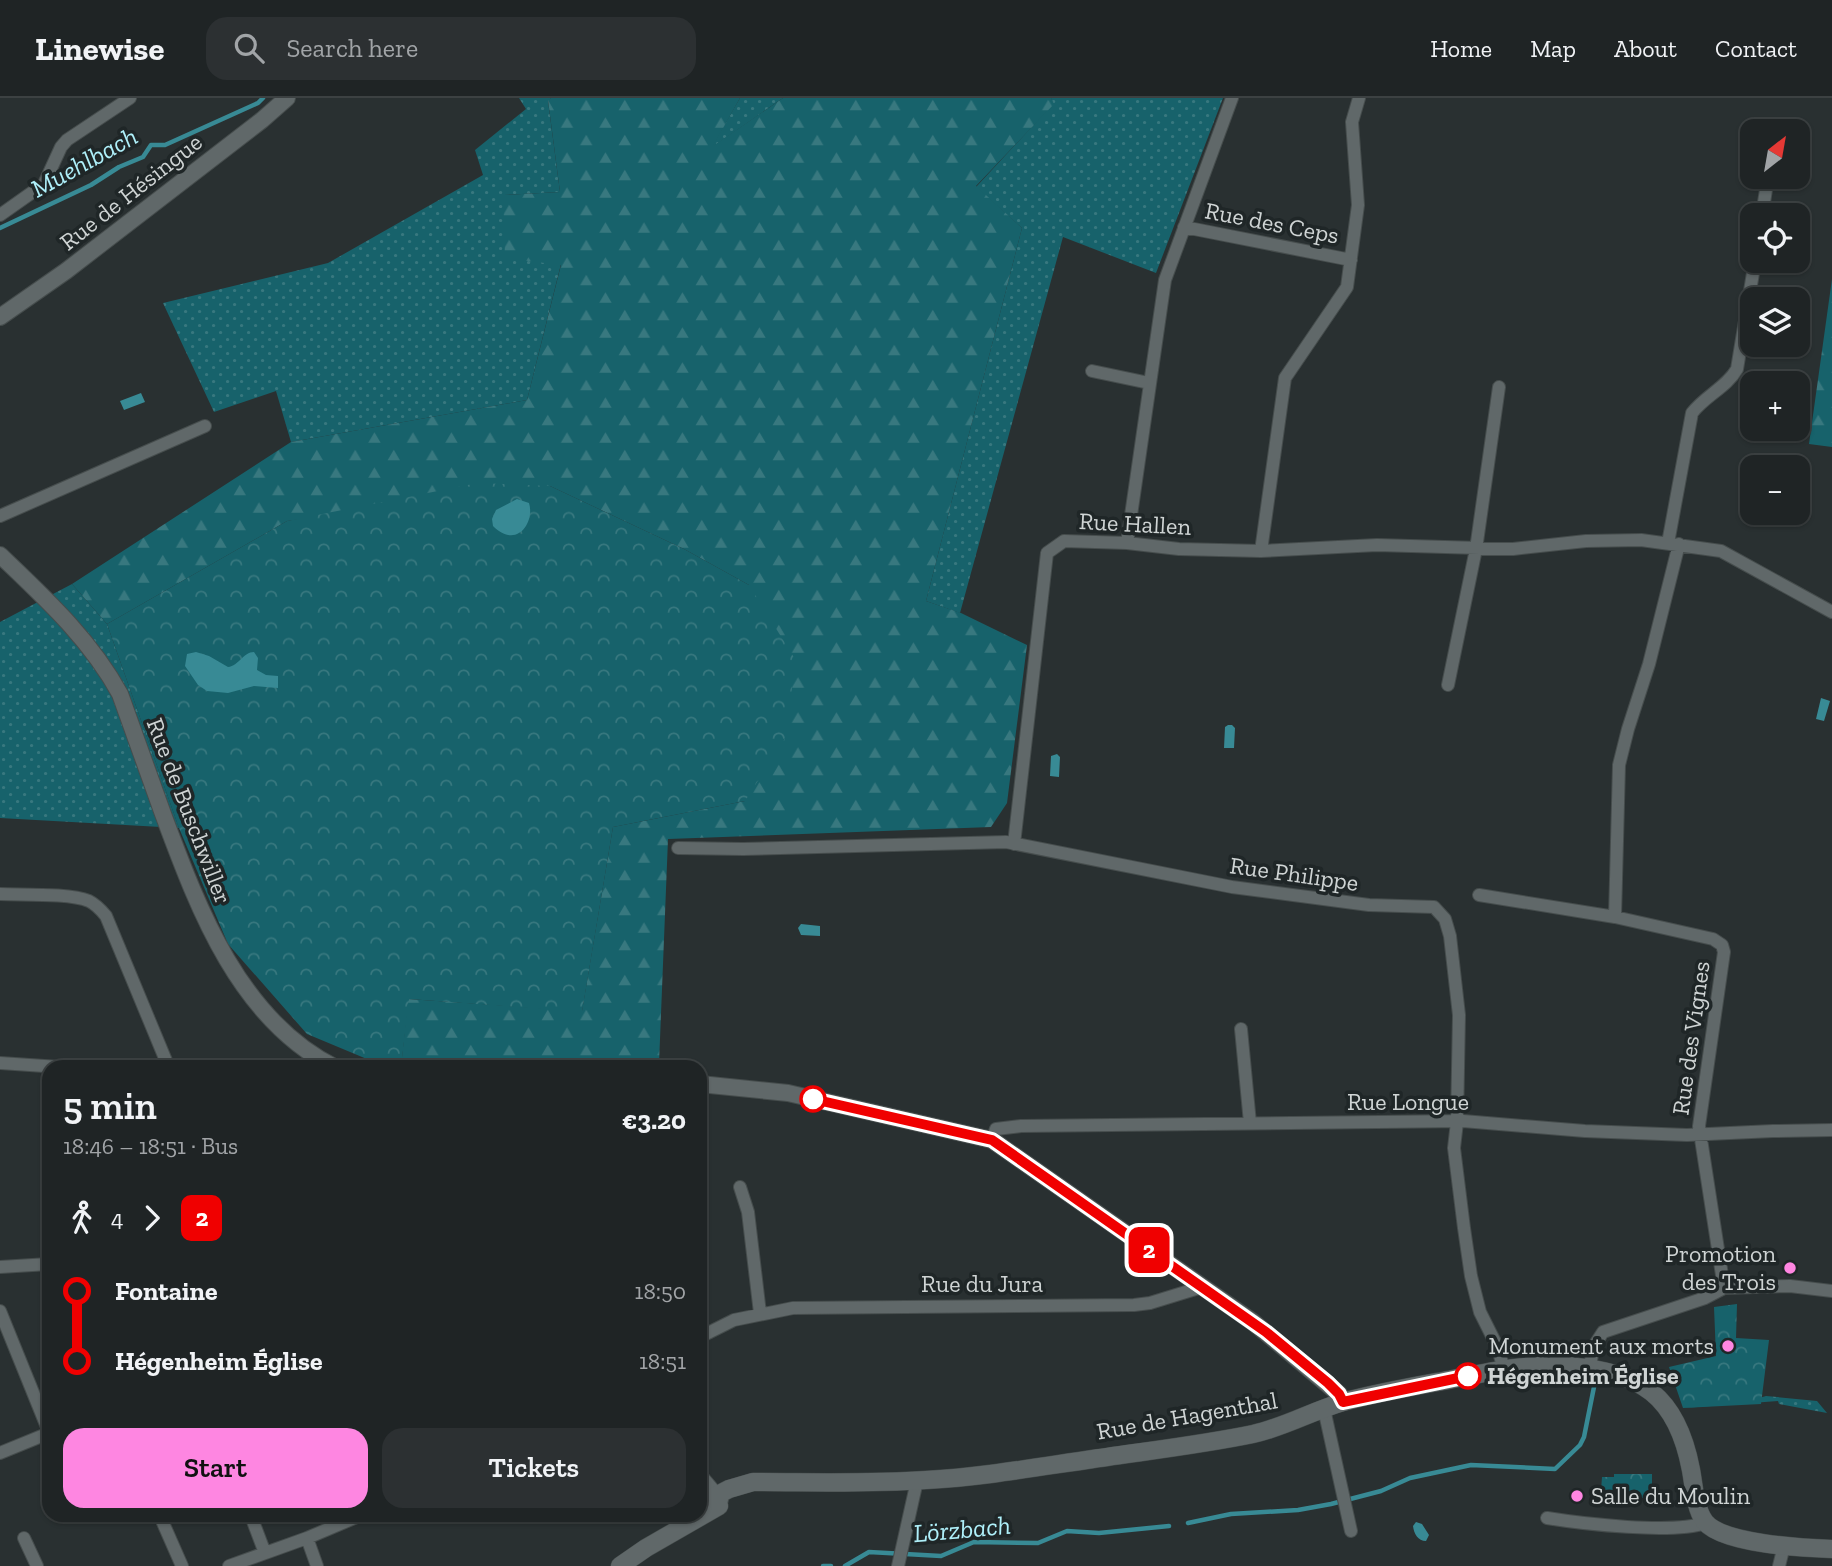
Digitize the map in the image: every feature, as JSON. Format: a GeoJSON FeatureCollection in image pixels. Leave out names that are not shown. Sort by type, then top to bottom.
{"type":"FeatureCollection","features":[{"type":"Feature","properties":{"kind":"main road","name":"Rue de Hagenthal"},"geometry":{"type":"LineString","coordinates":[[709,1501],[780,1482],[917,1481],[1002,1472],[1229,1438],[1273,1429],[1343,1402],[1504,1369],[1541,1366],[1589,1368],[1623,1375],[1655,1394],[1670,1412],[1687,1446],[1699,1511],[1706,1523]]}},
{"type":"Feature","properties":{"kind":"main road","name":"Rue de Hagenthal"},"geometry":{"type":"LineString","coordinates":[[646,1548],[676,1522]]}},
{"type":"Feature","properties":{"kind":"main road","name":"Rue de Hagenthal"},"geometry":{"type":"LineString","coordinates":[[620,1566],[681,1522]]}},
{"type":"Feature","properties":{"kind":"main road"},"geometry":{"type":"LineString","coordinates":[[1706,1523],[1727,1535],[1784,1546],[1832,1549]]}},
{"type":"Feature","properties":{"kind":"street"},"geometry":{"type":"LineString","coordinates":[[0,215],[44,184],[67,140],[130,98]]}},
{"type":"Feature","properties":{"kind":"street","name":"Rue de Hésingue"},"geometry":{"type":"LineString","coordinates":[[0,317],[65,271],[287,98]]}},
{"type":"Feature","properties":{"kind":"street"},"geometry":{"type":"LineString","coordinates":[[1127,543],[1165,280],[1232,98]]}},
{"type":"Feature","properties":{"kind":"street"},"geometry":{"type":"LineString","coordinates":[[1261,551],[1285,378],[1347,287],[1359,205],[1352,122],[1359,98]]}},
{"type":"Feature","properties":{"kind":"street","name":"Rue des Ceps"},"geometry":{"type":"LineString","coordinates":[[1184,227],[1351,260]]}},
{"type":"Feature","properties":{"kind":"street"},"geometry":{"type":"LineString","coordinates":[[1615,917],[1619,765],[1623,743],[1649,664],[1673,543],[1692,412],[1701,401],[1732,377],[1737,369],[1753,273]]}},
{"type":"Feature","properties":{"kind":"street"},"geometry":{"type":"LineString","coordinates":[[1092,371],[1149,383]]}},
{"type":"Feature","properties":{"kind":"street"},"geometry":{"type":"LineString","coordinates":[[1448,685],[1476,549],[1499,387]]}},
{"type":"Feature","properties":{"kind":"street"},"geometry":{"type":"LineString","coordinates":[[0,516],[205,426]]}},
{"type":"Feature","properties":{"kind":"street","name":"Rue Hallen"},"geometry":{"type":"LineString","coordinates":[[1014,844],[1047,553],[1064,541],[1127,543],[1179,549],[1261,551],[1377,545],[1513,549],[1610,539],[1673,543],[1721,551],[1832,611]]}},
{"type":"Feature","properties":{"kind":"street","name":"Rue de Buschwiller"},"geometry":{"type":"LineString","coordinates":[[2,561],[89,645],[107,670],[120,694],[191,891],[214,937],[259,1006],[309,1060]]}},
{"type":"Feature","properties":{"kind":"street","name":"Rue Philippe"},"geometry":{"type":"LineString","coordinates":[[678,848],[743,849],[1006,842],[1232,887],[1369,905],[1434,907],[1445,919],[1450,936],[1459,1015],[1454,1148],[1471,1276],[1480,1312],[1497,1346],[1504,1369]]}},
{"type":"Feature","properties":{"kind":"street"},"geometry":{"type":"LineString","coordinates":[[0,894],[75,898],[88,900],[98,906],[106,916],[166,1060]]}},
{"type":"Feature","properties":{"kind":"street","name":"Rue des Vignes"},"geometry":{"type":"LineString","coordinates":[[1479,895],[1615,917],[1713,939],[1722,945],[1724,952],[1699,1126],[1724,1288]]}},
{"type":"Feature","properties":{"kind":"street"},"geometry":{"type":"LineString","coordinates":[[1241,1029],[1250,1123]]}},
{"type":"Feature","properties":{"kind":"street"},"geometry":{"type":"LineString","coordinates":[[0,1063],[42,1066]]}},
{"type":"Feature","properties":{"kind":"street"},"geometry":{"type":"LineString","coordinates":[[707,1085],[788,1093],[992,1140],[1278,1341],[1339,1394],[1343,1402]]}},
{"type":"Feature","properties":{"kind":"street","name":"Rue Longue"},"geometry":{"type":"LineString","coordinates":[[992,1140],[996,1129],[1013,1127],[1250,1123],[1457,1122],[1598,1132],[1700,1135],[1832,1130]]}},
{"type":"Feature","properties":{"kind":"street"},"geometry":{"type":"LineString","coordinates":[[740,1187],[748,1212],[760,1313]]}},
{"type":"Feature","properties":{"kind":"street"},"geometry":{"type":"LineString","coordinates":[[0,1267],[42,1264]]}},
{"type":"Feature","properties":{"kind":"street"},"geometry":{"type":"LineString","coordinates":[[1589,1368],[1594,1346],[1603,1332],[1704,1298],[1724,1288],[1790,1286],[1832,1291]]}},
{"type":"Feature","properties":{"kind":"street","name":"Rue du Jura"},"geometry":{"type":"LineString","coordinates":[[707,1334],[734,1320],[760,1313],[806,1308],[1134,1305],[1150,1303],[1202,1287]]}},
{"type":"Feature","properties":{"kind":"street"},"geometry":{"type":"LineString","coordinates":[[0,1311],[42,1416]]}},
{"type":"Feature","properties":{"kind":"street"},"geometry":{"type":"LineString","coordinates":[[1324,1409],[1351,1531]]}},
{"type":"Feature","properties":{"kind":"street"},"geometry":{"type":"LineString","coordinates":[[0,1453],[42,1436]]}},
{"type":"Feature","properties":{"kind":"street"},"geometry":{"type":"LineString","coordinates":[[898,1566],[917,1481]]}},
{"type":"Feature","properties":{"kind":"street"},"geometry":{"type":"LineString","coordinates":[[1547,1518],[1579,1523],[1661,1527],[1696,1526],[1706,1523]]}},
{"type":"Feature","properties":{"kind":"street"},"geometry":{"type":"LineString","coordinates":[[163,1522],[182,1566]]}},
{"type":"Feature","properties":{"kind":"street"},"geometry":{"type":"LineString","coordinates":[[253,1522],[265,1553]]}},
{"type":"Feature","properties":{"kind":"street"},"geometry":{"type":"LineString","coordinates":[[229,1566],[345,1522]]}},
{"type":"Feature","properties":{"kind":"street"},"geometry":{"type":"LineString","coordinates":[[24,1538],[37,1566]]}},
{"type":"Feature","properties":{"kind":"street"},"geometry":{"type":"LineString","coordinates":[[307,1538],[317,1566]]}},
{"type":"Feature","properties":{"kind":"street"},"geometry":{"type":"LineString","coordinates":[[1779,1566],[1784,1546]]}},
{"type":"Feature","properties":{"kind":"green space"},"geometry":{"type":"Polygon","coordinates":[[[519,98],[551,98],[548,101],[560,192],[504,195],[561,264],[527,400],[291,442],[276,391],[214,412],[163,303],[328,263],[483,175],[475,150],[526,109],[519,98]]]}},
{"type":"Feature","properties":{"kind":"green space"},"geometry":{"type":"Polygon","coordinates":[[[740,98],[783,98],[711,148],[740,98]]]}},
{"type":"Feature","properties":{"kind":"green space"},"geometry":{"type":"Polygon","coordinates":[[[740,98],[713,146],[783,98],[1051,98],[1054,104],[976,186],[1022,228],[926,601],[961,613],[1027,645],[1007,803],[991,827],[668,839],[659,1060],[402,1060],[408,999],[582,1011],[613,827],[745,801],[749,585],[684,549],[550,486],[287,521],[107,624],[72,584],[291,442],[527,400],[561,265],[505,258],[503,195],[560,192],[548,100],[740,98]]]}},
{"type":"Feature","properties":{"kind":"green space"},"geometry":{"type":"Polygon","coordinates":[[[1051,98],[1223,98],[1156,273],[1063,237],[960,613],[926,601],[1022,228],[976,187],[1053,104],[1051,98]]]}},
{"type":"Feature","properties":{"kind":"green space"},"geometry":{"type":"Polygon","coordinates":[[[1832,279],[1832,447],[1809,444],[1832,279]]]}},
{"type":"Feature","properties":{"kind":"green space"},"geometry":{"type":"Polygon","coordinates":[[[478,483],[550,486],[684,549],[749,585],[795,659],[787,735],[745,801],[613,827],[582,1012],[409,999],[402,1060],[369,1060],[307,1034],[228,944],[179,828],[107,624],[287,521],[478,483]]]}},
{"type":"Feature","properties":{"kind":"green space"},"geometry":{"type":"Polygon","coordinates":[[[72,584],[107,624],[179,828],[0,818],[0,622],[72,584]]]}},
{"type":"Feature","properties":{"kind":"green space"},"geometry":{"type":"Polygon","coordinates":[[[1737,1304],[1736,1338],[1769,1340],[1761,1404],[1683,1408],[1669,1367],[1716,1356],[1714,1307],[1737,1304]]]}},
{"type":"Feature","properties":{"kind":"green space"},"geometry":{"type":"Polygon","coordinates":[[[1766,1396],[1817,1401],[1827,1413],[1779,1404],[1778,1401],[1684,1408],[1756,1399],[1766,1396]]]}},
{"type":"Feature","properties":{"kind":"green space"},"geometry":{"type":"Polygon","coordinates":[[[1614,1474],[1652,1474],[1652,1498],[1637,1498],[1636,1502],[1627,1502],[1627,1491],[1601,1491],[1602,1477],[1614,1477],[1614,1474]]]}},
{"type":"Feature","properties":{"kind":"shaded area"},"geometry":{"type":"Polygon","coordinates":[[[141,393],[145,402],[124,410],[120,401],[141,393]]]}},
{"type":"Feature","properties":{"kind":"shaded area"},"geometry":{"type":"Polygon","coordinates":[[[517,499],[529,503],[527,525],[517,534],[502,533],[493,526],[492,519],[496,510],[517,499]]]}},
{"type":"Feature","properties":{"kind":"shaded area"},"geometry":{"type":"Polygon","coordinates":[[[196,652],[228,667],[254,652],[258,658],[257,670],[266,675],[278,676],[278,688],[254,686],[228,693],[207,691],[198,685],[185,666],[187,654],[196,652]]]}},
{"type":"Feature","properties":{"kind":"shaded area"},"geometry":{"type":"Polygon","coordinates":[[[1821,698],[1830,701],[1824,721],[1816,719],[1821,698]]]}},
{"type":"Feature","properties":{"kind":"shaded area"},"geometry":{"type":"Polygon","coordinates":[[[1228,725],[1235,728],[1234,748],[1224,748],[1225,727],[1228,725]]]}},
{"type":"Feature","properties":{"kind":"shaded area"},"geometry":{"type":"Polygon","coordinates":[[[1057,754],[1060,757],[1059,777],[1050,776],[1051,756],[1057,754]]]}},
{"type":"Feature","properties":{"kind":"shaded area"},"geometry":{"type":"Polygon","coordinates":[[[801,924],[820,926],[820,936],[801,935],[798,928],[801,924]]]}},
{"type":"Feature","properties":{"kind":"shaded area"},"geometry":{"type":"Polygon","coordinates":[[[1416,1522],[1422,1524],[1429,1535],[1426,1541],[1415,1534],[1413,1526],[1416,1522]]]}},
{"type":"Feature","properties":{"kind":"waterway","name":"Muehlbach"},"geometry":{"type":"LineString","coordinates":[[0,228],[143,157],[151,145],[165,145],[258,103],[263,98]]}},
{"type":"Feature","properties":{"kind":"waterway"},"geometry":{"type":"LineString","coordinates":[[1188,1523],[1231,1514],[1298,1510],[1331,1504],[1381,1491],[1410,1478],[1471,1465],[1555,1469],[1580,1445],[1584,1437],[1595,1382]]}},
{"type":"Feature","properties":{"kind":"waterway","name":"Lörzbach"},"geometry":{"type":"LineString","coordinates":[[845,1566],[869,1552],[941,1556],[974,1542],[1038,1543],[1067,1531],[1099,1533],[1169,1526]]}},
{"type":"Feature","properties":{"kind":"waterway","name":"Lörzbach"},"geometry":{"type":"LineString","coordinates":[[823,1566],[831,1566]]}},
{"type":"Feature","properties":{"kind":"bus line","name":"2"},"geometry":{"type":"LineString","coordinates":[[813,1099],[980,1136],[1006,1148],[1278,1341],[1328,1383],[1343,1402],[1468,1376]]}},
{"type":"Feature","properties":{"kind":"place","name":"Promotion des Trois"},"geometry":{"type":"Point","coordinates":[1790,1268]}},
{"type":"Feature","properties":{"kind":"place","name":"Monument aux morts"},"geometry":{"type":"Point","coordinates":[1728,1346]}},
{"type":"Feature","properties":{"kind":"place","name":"Hégenheim Église"},"geometry":{"type":"Point","coordinates":[1468,1376]}},
{"type":"Feature","properties":{"kind":"place","name":"Salle du Moulin"},"geometry":{"type":"Point","coordinates":[1577,1496]}}]}
